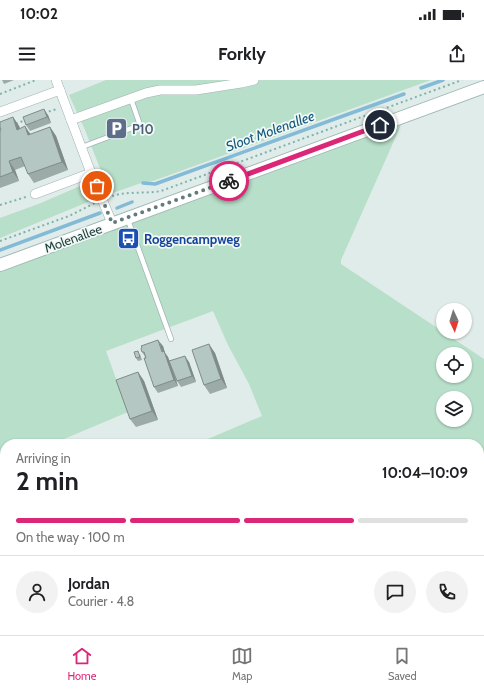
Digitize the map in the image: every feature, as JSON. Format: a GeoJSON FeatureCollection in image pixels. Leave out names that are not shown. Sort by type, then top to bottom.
{"type":"FeatureCollection","features":[{"type":"Feature","properties":{"kind":"main road","name":"Molenallee"},"geometry":{"type":"LineString","coordinates":[[0,265],[484,87]]}},
{"type":"Feature","properties":{"kind":"street"},"geometry":{"type":"LineString","coordinates":[[56,80],[91,173],[112,223]]}},
{"type":"Feature","properties":{"kind":"street"},"geometry":{"type":"LineString","coordinates":[[71,120],[146,92],[196,85],[241,83],[254,80]]}},
{"type":"Feature","properties":{"kind":"street"},"geometry":{"type":"LineString","coordinates":[[0,112],[60,90]]}},
{"type":"Feature","properties":{"kind":"street"},"geometry":{"type":"LineString","coordinates":[[35,194],[91,173]]}},
{"type":"Feature","properties":{"kind":"lane"},"geometry":{"type":"LineString","coordinates":[[82,147],[140,125],[131,98]]}},
{"type":"Feature","properties":{"kind":"lane"},"geometry":{"type":"LineString","coordinates":[[128,218],[171,339]]}},
{"type":"Feature","properties":{"kind":"path"},"geometry":{"type":"LineString","coordinates":[[0,94],[36,80]]}},
{"type":"Feature","properties":{"kind":"path","name":"Molenallee"},"geometry":{"type":"LineString","coordinates":[[0,241],[69,216],[124,192],[152,193],[161,191],[462,80]]}},
{"type":"Feature","properties":{"kind":"path"},"geometry":{"type":"LineString","coordinates":[[44,113],[65,105]]}},
{"type":"Feature","properties":{"kind":"path"},"geometry":{"type":"LineString","coordinates":[[14,124],[29,119]]}},
{"type":"Feature","properties":{"kind":"path"},"geometry":{"type":"LineString","coordinates":[[0,205],[35,194]]}},
{"type":"Feature","properties":{"kind":"green space"},"geometry":{"type":"Polygon","coordinates":[[[106,80],[431,80],[153,181],[141,183],[110,194],[85,130],[69,95],[106,80]]]}},
{"type":"Feature","properties":{"kind":"green space"},"geometry":{"type":"Polygon","coordinates":[[[401,125],[341,260],[341,264],[436,327],[436,339],[454,339],[466,347],[436,347],[436,383],[472,383],[472,351],[484,359],[484,439],[208,439],[262,416],[249,384],[228,345],[213,311],[106,351],[128,412],[64,439],[0,439],[0,272],[401,125]]]}},
{"type":"Feature","properties":{"kind":"green space"},"geometry":{"type":"Polygon","coordinates":[[[87,183],[93,200],[0,238],[0,218],[41,203],[87,183]]]}},
{"type":"Feature","properties":{"kind":"building"},"geometry":{"type":"Polygon","coordinates":[[[44,109],[47,117],[26,125],[23,117],[44,109]]]}},
{"type":"Feature","properties":{"kind":"building"},"geometry":{"type":"Polygon","coordinates":[[[13,117],[17,130],[25,126],[28,135],[50,127],[62,162],[28,174],[21,157],[9,161],[13,172],[0,177],[0,122],[13,117]]]}},
{"type":"Feature","properties":{"kind":"building"},"geometry":{"type":"Polygon","coordinates":[[[158,340],[162,352],[164,351],[174,380],[154,387],[141,346],[158,340]]]}},
{"type":"Feature","properties":{"kind":"building"},"geometry":{"type":"Polygon","coordinates":[[[209,344],[221,379],[204,385],[192,350],[209,344]]]}},
{"type":"Feature","properties":{"kind":"building"},"geometry":{"type":"Polygon","coordinates":[[[138,351],[140,357],[136,358],[134,352],[138,351]]]}},
{"type":"Feature","properties":{"kind":"building"},"geometry":{"type":"Polygon","coordinates":[[[185,356],[192,376],[177,381],[169,361],[185,356]]]}},
{"type":"Feature","properties":{"kind":"building"},"geometry":{"type":"Polygon","coordinates":[[[138,372],[152,411],[130,419],[116,380],[138,372]]]}},
{"type":"Feature","properties":{"kind":"waterway","name":"Sloot Molenallee"},"geometry":{"type":"LineString","coordinates":[[421,88],[443,80]]}},
{"type":"Feature","properties":{"kind":"waterway","name":"Sloot Molenallee"},"geometry":{"type":"LineString","coordinates":[[143,183],[155,184],[404,94]]}},
{"type":"Feature","properties":{"kind":"waterway","name":"Sloot Molenallee"},"geometry":{"type":"LineString","coordinates":[[117,208],[132,202]]}},
{"type":"Feature","properties":{"kind":"waterway","name":"Sloot Molenallee"},"geometry":{"type":"LineString","coordinates":[[0,250],[100,213]]}},
{"type":"Feature","properties":{"kind":"way so far"},"geometry":{"type":"LineString","coordinates":[[97,186],[112,223],[229,181]]}},
{"type":"Feature","properties":{"kind":"place","name":"P10"},"geometry":{"type":"Point","coordinates":[117,129]}},
{"type":"Feature","properties":{"kind":"place","name":"Roggencampweg"},"geometry":{"type":"Point","coordinates":[128,239]}},
{"type":"Feature","properties":{"kind":"route"},"geometry":{"type":"LineString","coordinates":[[229,181],[380,125]]}}]}
